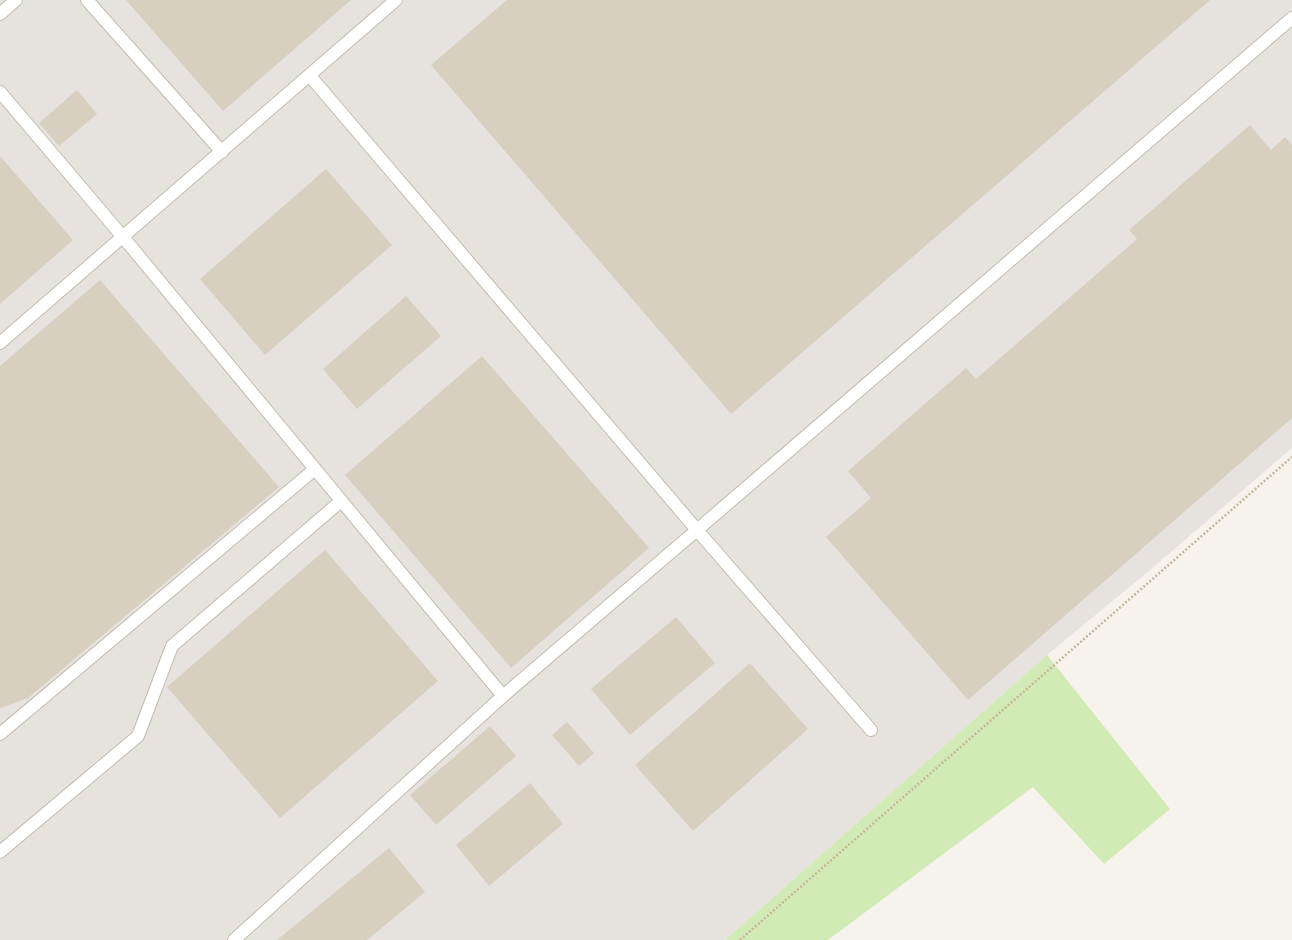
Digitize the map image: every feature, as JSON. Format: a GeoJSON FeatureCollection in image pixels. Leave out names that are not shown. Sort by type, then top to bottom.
{"type":"FeatureCollection","features":[{"type":"Feature","properties":{"kind":"lane"},"geometry":{"type":"LineString","coordinates":[[0,14],[16,0]]}},
{"type":"Feature","properties":{"kind":"lane"},"geometry":{"type":"LineString","coordinates":[[87,0],[222,152]]}},
{"type":"Feature","properties":{"kind":"lane"},"geometry":{"type":"LineString","coordinates":[[0,343],[396,0]]}},
{"type":"Feature","properties":{"kind":"lane"},"geometry":{"type":"LineString","coordinates":[[234,940],[503,696],[1292,18]]}},
{"type":"Feature","properties":{"kind":"lane"},"geometry":{"type":"LineString","coordinates":[[310,76],[697,530],[871,730]]}},
{"type":"Feature","properties":{"kind":"lane"},"geometry":{"type":"LineString","coordinates":[[0,92],[123,237],[503,696]]}},
{"type":"Feature","properties":{"kind":"lane"},"geometry":{"type":"LineString","coordinates":[[0,734],[315,469]]}},
{"type":"Feature","properties":{"kind":"lane"},"geometry":{"type":"LineString","coordinates":[[0,852],[138,736],[172,646],[341,501]]}},
{"type":"Feature","properties":{"kind":"path"},"geometry":{"type":"LineString","coordinates":[[740,940],[1292,457]]}},
{"type":"Feature","properties":{"kind":"shaded area"},"geometry":{"type":"Polygon","coordinates":[[[0,0],[1292,0],[1292,448],[1150,570],[1047,655],[725,940],[0,940],[0,0]]]}},
{"type":"Feature","properties":{"kind":"green space"},"geometry":{"type":"Polygon","coordinates":[[[1047,655],[1170,809],[1104,864],[1033,787],[828,940],[725,940],[1047,655]]]}},
{"type":"Feature","properties":{"kind":"building"},"geometry":{"type":"Polygon","coordinates":[[[126,0],[351,0],[223,111],[126,0]]]}},
{"type":"Feature","properties":{"kind":"building"},"geometry":{"type":"Polygon","coordinates":[[[507,0],[1210,0],[731,414],[431,65],[507,0]]]}},
{"type":"Feature","properties":{"kind":"building"},"geometry":{"type":"Polygon","coordinates":[[[77,90],[97,114],[59,146],[39,123],[77,90]]]}},
{"type":"Feature","properties":{"kind":"building"},"geometry":{"type":"Polygon","coordinates":[[[1250,125],[1271,150],[1285,137],[1292,145],[1292,418],[968,700],[826,537],[871,498],[848,471],[966,368],[976,379],[1137,239],[1129,230],[1250,125]]]}},
{"type":"Feature","properties":{"kind":"building"},"geometry":{"type":"Polygon","coordinates":[[[0,156],[73,240],[0,304],[0,156]]]}},
{"type":"Feature","properties":{"kind":"building"},"geometry":{"type":"Polygon","coordinates":[[[326,169],[392,245],[265,355],[200,279],[326,169]]]}},
{"type":"Feature","properties":{"kind":"building"},"geometry":{"type":"Polygon","coordinates":[[[100,280],[279,487],[28,698],[0,708],[0,366],[100,280]]]}},
{"type":"Feature","properties":{"kind":"building"},"geometry":{"type":"Polygon","coordinates":[[[406,296],[441,336],[357,409],[323,369],[406,296]]]}},
{"type":"Feature","properties":{"kind":"building"},"geometry":{"type":"Polygon","coordinates":[[[482,356],[649,548],[511,668],[345,475],[482,356]]]}},
{"type":"Feature","properties":{"kind":"building"},"geometry":{"type":"Polygon","coordinates":[[[325,550],[438,681],[280,818],[167,687],[325,550]]]}},
{"type":"Feature","properties":{"kind":"building"},"geometry":{"type":"Polygon","coordinates":[[[676,617],[715,663],[630,735],[591,689],[676,617]]]}},
{"type":"Feature","properties":{"kind":"building"},"geometry":{"type":"Polygon","coordinates":[[[750,663],[808,729],[693,831],[635,765],[750,663]]]}},
{"type":"Feature","properties":{"kind":"building"},"geometry":{"type":"Polygon","coordinates":[[[567,722],[594,753],[579,766],[552,735],[567,722]]]}},
{"type":"Feature","properties":{"kind":"building"},"geometry":{"type":"Polygon","coordinates":[[[490,726],[516,756],[436,825],[410,795],[490,726]]]}},
{"type":"Feature","properties":{"kind":"building"},"geometry":{"type":"Polygon","coordinates":[[[530,783],[563,824],[489,886],[456,845],[530,783]]]}},
{"type":"Feature","properties":{"kind":"building"},"geometry":{"type":"Polygon","coordinates":[[[389,848],[425,892],[367,940],[277,940],[389,848]]]}}]}
